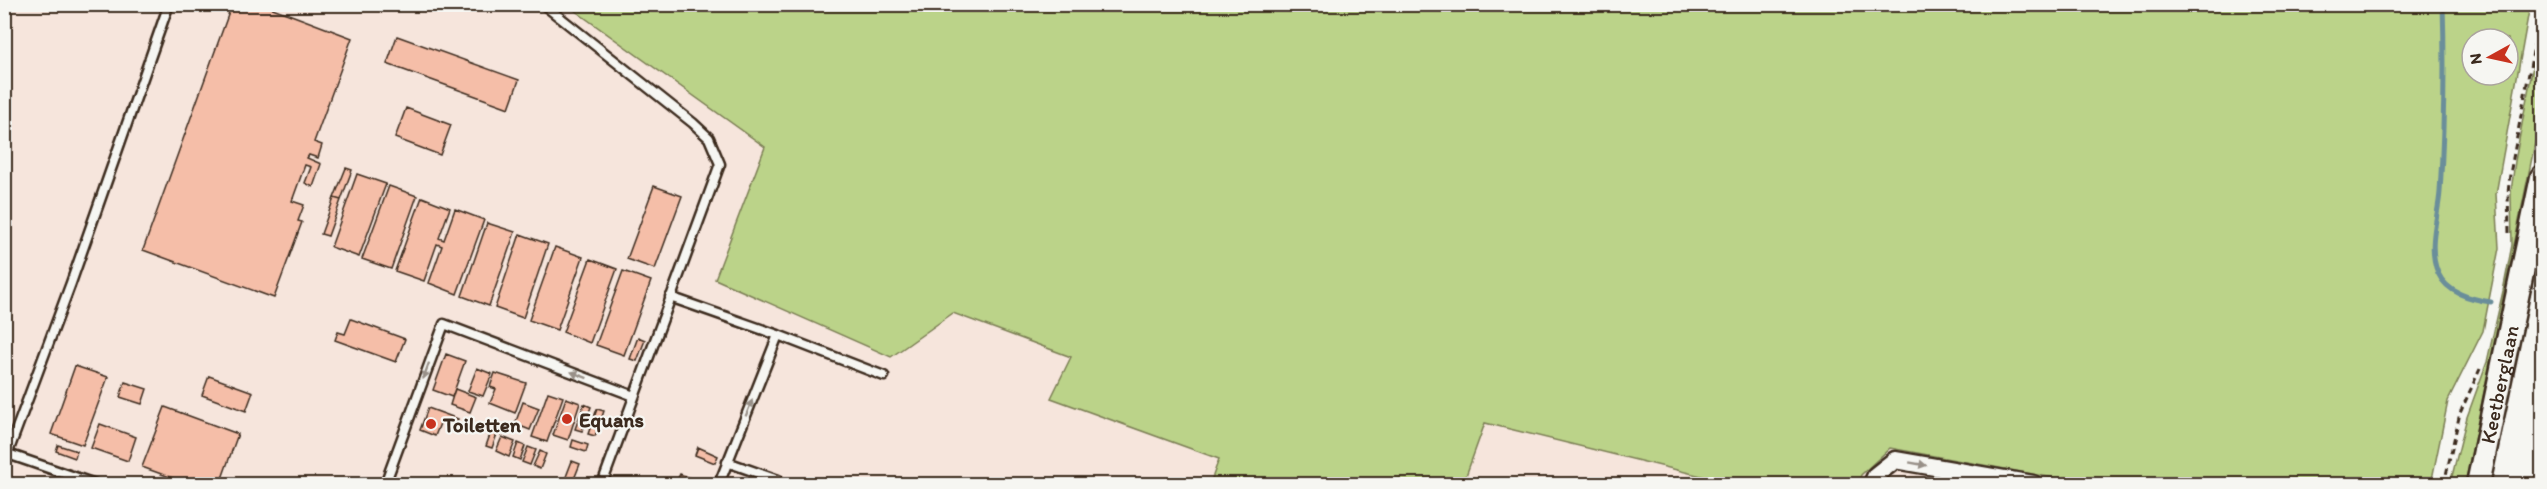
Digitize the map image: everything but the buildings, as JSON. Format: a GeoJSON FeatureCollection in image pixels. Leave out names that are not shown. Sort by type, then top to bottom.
{"type":"FeatureCollection","features":[{"type":"Feature","properties":{"kind":"main road","name":"Keetberglaan"},"geometry":{"type":"LineString","coordinates":[[2478,484],[2542,177]]}},
{"type":"Feature","properties":{"kind":"street"},"geometry":{"type":"LineString","coordinates":[[1872,484],[1876,475],[1895,460],[2033,484]]}},
{"type":"Feature","properties":{"kind":"lane"},"geometry":{"type":"LineString","coordinates":[[95,484],[6,457],[71,283],[169,4]]}},
{"type":"Feature","properties":{"kind":"lane"},"geometry":{"type":"LineString","coordinates":[[543,4],[693,123],[709,138],[720,164],[602,484]]}},
{"type":"Feature","properties":{"kind":"lane"},"geometry":{"type":"LineString","coordinates":[[670,297],[884,376]]}},
{"type":"Feature","properties":{"kind":"lane"},"geometry":{"type":"LineString","coordinates":[[385,484],[444,324],[634,396]]}},
{"type":"Feature","properties":{"kind":"lane"},"geometry":{"type":"LineString","coordinates":[[719,484],[778,335]]}},
{"type":"Feature","properties":{"kind":"lane"},"geometry":{"type":"LineString","coordinates":[[727,462],[778,480],[776,484]]}},
{"type":"Feature","properties":{"kind":"path"},"geometry":{"type":"LineString","coordinates":[[2509,235],[2510,174],[2542,4]]}},
{"type":"Feature","properties":{"kind":"path"},"geometry":{"type":"LineString","coordinates":[[2444,484],[2460,413],[2483,363]]}},
{"type":"Feature","properties":{"kind":"shaded area"},"geometry":{"type":"Polygon","coordinates":[[[4,5],[567,5],[765,147],[715,279],[890,357],[953,313],[1071,357],[1052,398],[1220,460],[1210,484],[5,484],[4,5]]]}},
{"type":"Feature","properties":{"kind":"shaded area"},"geometry":{"type":"Polygon","coordinates":[[[1485,423],[1734,484],[1463,484],[1485,423]]]}},
{"type":"Feature","properties":{"kind":"shaded area"},"geometry":{"type":"Polygon","coordinates":[[[1890,448],[2087,484],[1858,484],[1861,475],[1890,448]]]}},
{"type":"Feature","properties":{"kind":"green space"},"geometry":{"type":"Polygon","coordinates":[[[567,5],[2530,5],[2520,61],[2520,27],[2460,27],[2460,87],[2515,87],[2496,194],[2499,248],[2483,331],[2448,401],[2431,484],[2087,484],[1890,448],[1861,475],[1858,484],[1734,484],[1485,423],[1463,484],[1210,484],[1219,459],[1051,398],[1071,357],[953,313],[891,357],[715,279],[765,147],[567,5]]]}},
{"type":"Feature","properties":{"kind":"green space"},"geometry":{"type":"Polygon","coordinates":[[[2542,18],[2542,109],[2465,484],[2450,484],[2467,417],[2487,362],[2503,291],[2512,245],[2511,192],[2515,161],[2542,18]]]}},
{"type":"Feature","properties":{"kind":"waterway"},"geometry":{"type":"LineString","coordinates":[[2443,4],[2443,121],[2440,192],[2433,253],[2438,273],[2447,286],[2467,297],[2491,302]]}},
{"type":"Feature","properties":{"kind":"place","name":"Equans"},"geometry":{"type":"Point","coordinates":[567,419]}},
{"type":"Feature","properties":{"kind":"place","name":"Toiletten"},"geometry":{"type":"Point","coordinates":[431,424]}}]}
